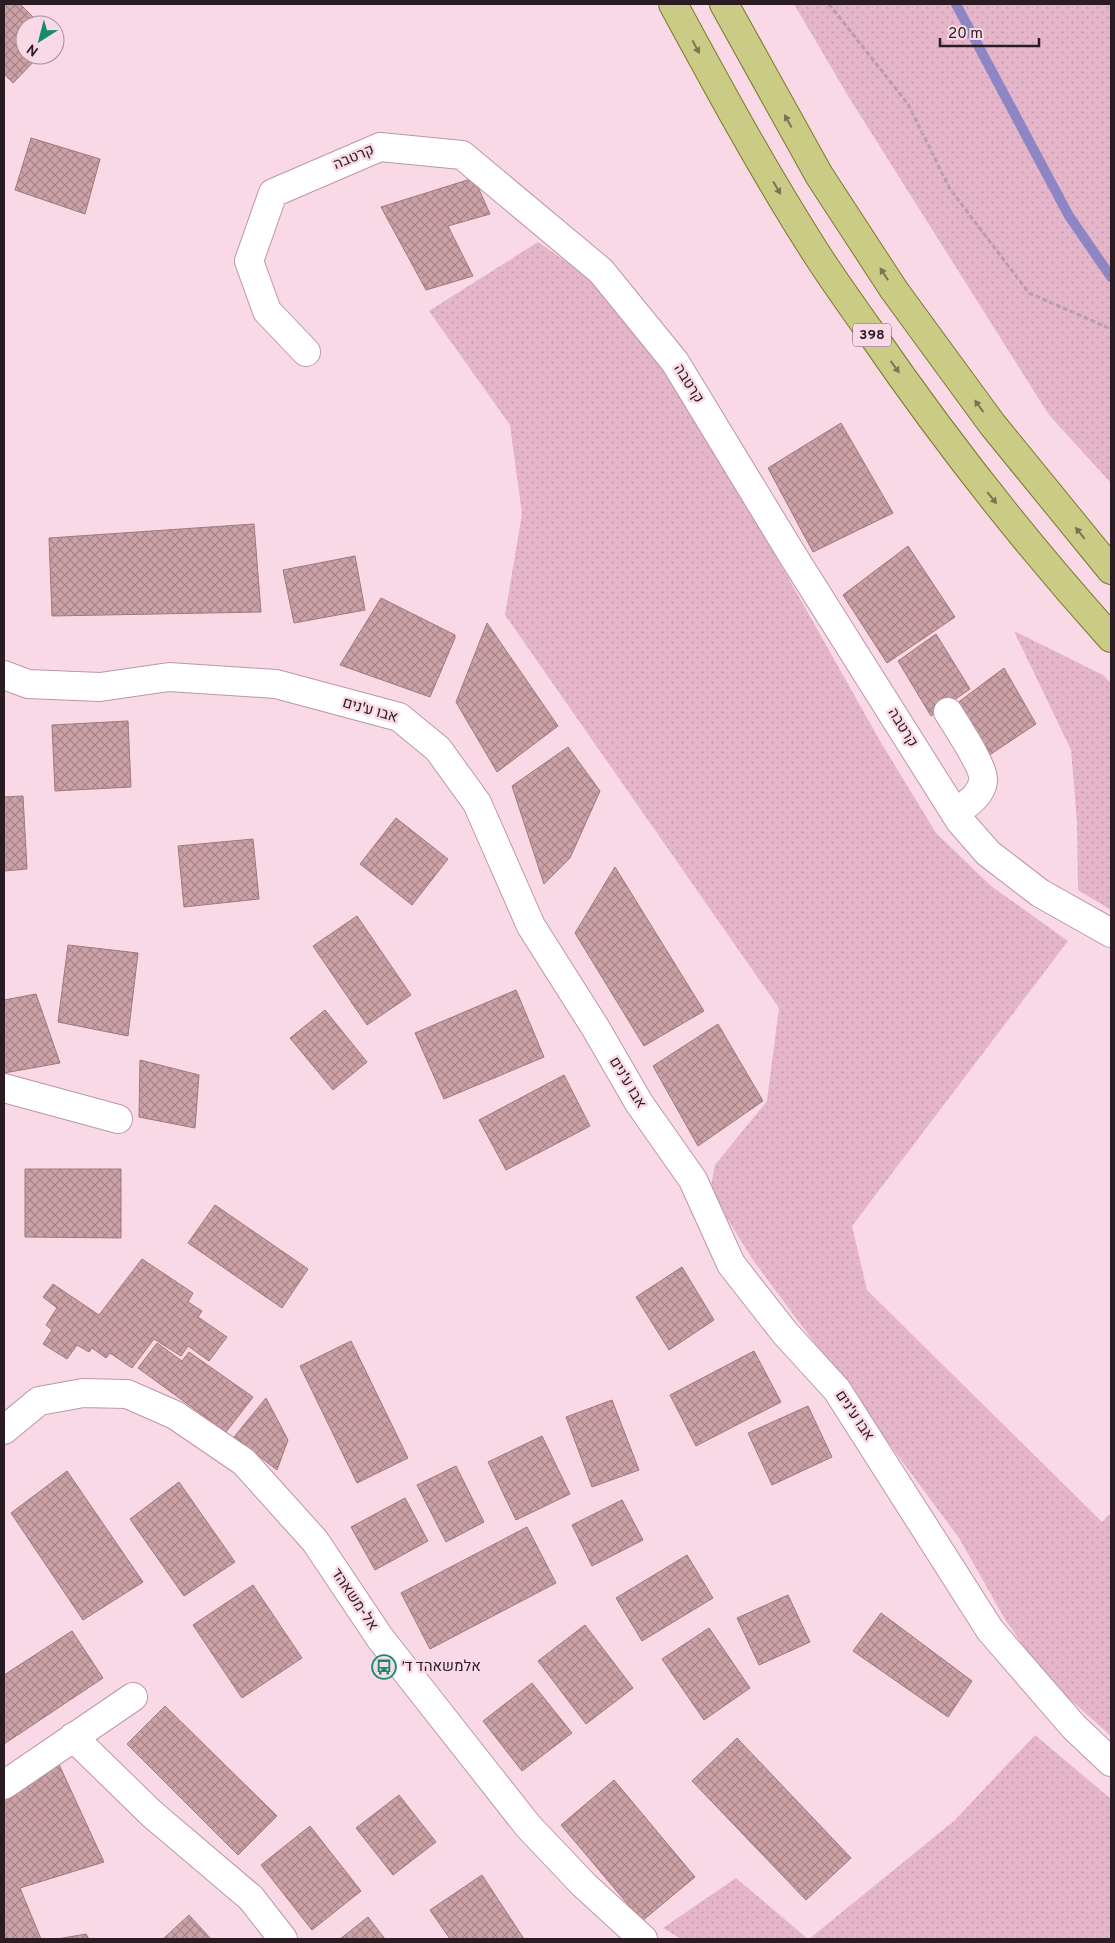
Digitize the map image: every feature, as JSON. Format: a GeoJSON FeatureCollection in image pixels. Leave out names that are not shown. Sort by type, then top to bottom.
{"type":"FeatureCollection","features":[{"type":"Feature","properties":{"kind":"main road","name":"398"},"geometry":{"type":"LineString","coordinates":[[673,4],[733,116],[814,251],[974,475],[1062,583],[1111,638]]}},
{"type":"Feature","properties":{"kind":"main road"},"geometry":{"type":"LineString","coordinates":[[724,4],[819,175],[894,290],[992,424],[1111,570]]}},
{"type":"Feature","properties":{"kind":"street","name":"קרטבה"},"geometry":{"type":"LineString","coordinates":[[306,352],[267,312],[249,261],[273,193],[380,147],[462,155],[600,271],[674,362],[793,556],[955,813],[988,853],[1040,893],[1111,933]]}},
{"type":"Feature","properties":{"kind":"street","name":"אבו ע'נים"},"geometry":{"type":"LineString","coordinates":[[4,675],[28,684],[100,687],[169,677],[276,684],[398,717],[438,749],[478,803],[531,926],[595,1027],[639,1103],[693,1180],[731,1264],[785,1333],[837,1390],[990,1630],[1074,1727],[1111,1762]]}},
{"type":"Feature","properties":{"kind":"street"},"geometry":{"type":"LineString","coordinates":[[948,712],[980,766],[983,780],[980,789],[970,802],[955,813]]}},
{"type":"Feature","properties":{"kind":"street"},"geometry":{"type":"LineString","coordinates":[[4,1088],[118,1119]]}},
{"type":"Feature","properties":{"kind":"street","name":"אל-משאהד"},"geometry":{"type":"LineString","coordinates":[[4,1430],[39,1401],[83,1393],[127,1394],[175,1415],[244,1462],[315,1542],[380,1638],[528,1826],[584,1885],[643,1939]]}},
{"type":"Feature","properties":{"kind":"street"},"geometry":{"type":"LineString","coordinates":[[4,1785],[133,1697]]}},
{"type":"Feature","properties":{"kind":"street"},"geometry":{"type":"LineString","coordinates":[[72,1738],[152,1814],[251,1898],[283,1939]]}},
{"type":"Feature","properties":{"kind":"path"},"geometry":{"type":"LineString","coordinates":[[829,4],[908,104],[950,189],[1029,293],[1111,329]]}},
{"type":"Feature","properties":{"kind":"shaded area"},"geometry":{"type":"Polygon","coordinates":[[[794,4],[1111,4],[1111,483],[1049,415],[848,96],[794,4]]]}},
{"type":"Feature","properties":{"kind":"shaded area"},"geometry":{"type":"Polygon","coordinates":[[[538,242],[610,292],[721,458],[880,741],[936,833],[991,886],[1068,941],[852,1226],[867,1290],[1102,1522],[1111,1513],[1111,1736],[1049,1681],[1006,1621],[959,1538],[753,1260],[710,1191],[715,1165],[767,1101],[779,1008],[505,615],[522,514],[510,425],[429,311],[538,242]]]}},
{"type":"Feature","properties":{"kind":"shaded area"},"geometry":{"type":"Polygon","coordinates":[[[1014,631],[1103,675],[1111,683],[1111,910],[1078,890],[1077,822],[1071,750],[1014,631]]]}},
{"type":"Feature","properties":{"kind":"shaded area"},"geometry":{"type":"Polygon","coordinates":[[[1035,1735],[1111,1799],[1111,1939],[809,1939],[954,1821],[1035,1735]]]}},
{"type":"Feature","properties":{"kind":"shaded area"},"geometry":{"type":"Polygon","coordinates":[[[736,1878],[808,1939],[681,1939],[663,1928],[736,1878]]]}},
{"type":"Feature","properties":{"kind":"building"},"geometry":{"type":"Polygon","coordinates":[[[4,4],[20,4],[31,15],[15,15],[15,65],[30,65],[13,83],[4,74],[4,4]]]}},
{"type":"Feature","properties":{"kind":"building"},"geometry":{"type":"Polygon","coordinates":[[[31,138],[100,159],[85,214],[15,190],[31,138]]]}},
{"type":"Feature","properties":{"kind":"building"},"geometry":{"type":"Polygon","coordinates":[[[474,178],[490,214],[448,226],[473,276],[426,290],[381,207],[474,178]]]}},
{"type":"Feature","properties":{"kind":"building"},"geometry":{"type":"Polygon","coordinates":[[[841,423],[893,513],[813,552],[768,468],[841,423]]]}},
{"type":"Feature","properties":{"kind":"building"},"geometry":{"type":"Polygon","coordinates":[[[254,524],[261,612],[52,616],[49,538],[254,524]]]}},
{"type":"Feature","properties":{"kind":"building"},"geometry":{"type":"Polygon","coordinates":[[[908,546],[955,617],[887,663],[843,595],[908,546]]]}},
{"type":"Feature","properties":{"kind":"building"},"geometry":{"type":"Polygon","coordinates":[[[355,556],[365,610],[294,623],[283,570],[355,556]]]}},
{"type":"Feature","properties":{"kind":"building"},"geometry":{"type":"Polygon","coordinates":[[[381,598],[455,635],[430,697],[340,665],[381,598]]]}},
{"type":"Feature","properties":{"kind":"building"},"geometry":{"type":"Polygon","coordinates":[[[487,623],[558,726],[497,772],[456,702],[487,623]]]}},
{"type":"Feature","properties":{"kind":"building"},"geometry":{"type":"Polygon","coordinates":[[[936,634],[970,689],[931,716],[898,661],[936,634]]]}},
{"type":"Feature","properties":{"kind":"building"},"geometry":{"type":"Polygon","coordinates":[[[1004,668],[1036,724],[988,756],[956,704],[1004,668]]]}},
{"type":"Feature","properties":{"kind":"building"},"geometry":{"type":"Polygon","coordinates":[[[128,721],[131,787],[55,791],[52,725],[128,721]]]}},
{"type":"Feature","properties":{"kind":"building"},"geometry":{"type":"Polygon","coordinates":[[[568,747],[600,791],[570,858],[544,884],[512,786],[568,747]]]}},
{"type":"Feature","properties":{"kind":"building"},"geometry":{"type":"Polygon","coordinates":[[[23,796],[27,869],[4,871],[4,797],[23,796]]]}},
{"type":"Feature","properties":{"kind":"building"},"geometry":{"type":"Polygon","coordinates":[[[396,818],[448,859],[412,905],[360,864],[396,818]]]}},
{"type":"Feature","properties":{"kind":"building"},"geometry":{"type":"Polygon","coordinates":[[[253,839],[259,899],[184,907],[178,846],[253,839]]]}},
{"type":"Feature","properties":{"kind":"building"},"geometry":{"type":"Polygon","coordinates":[[[615,867],[704,1011],[644,1046],[575,933],[615,867]]]}},
{"type":"Feature","properties":{"kind":"building"},"geometry":{"type":"Polygon","coordinates":[[[357,916],[411,995],[367,1025],[313,946],[357,916]]]}},
{"type":"Feature","properties":{"kind":"building"},"geometry":{"type":"Polygon","coordinates":[[[68,945],[138,953],[128,1036],[58,1022],[68,945]]]}},
{"type":"Feature","properties":{"kind":"building"},"geometry":{"type":"Polygon","coordinates":[[[516,990],[544,1057],[444,1099],[415,1033],[516,990]]]}},
{"type":"Feature","properties":{"kind":"building"},"geometry":{"type":"Polygon","coordinates":[[[36,994],[60,1063],[4,1073],[4,1000],[36,994]]]}},
{"type":"Feature","properties":{"kind":"building"},"geometry":{"type":"Polygon","coordinates":[[[325,1010],[367,1062],[333,1090],[290,1038],[325,1010]]]}},
{"type":"Feature","properties":{"kind":"building"},"geometry":{"type":"Polygon","coordinates":[[[718,1024],[763,1101],[698,1146],[653,1066],[718,1024]]]}},
{"type":"Feature","properties":{"kind":"building"},"geometry":{"type":"Polygon","coordinates":[[[140,1060],[199,1075],[195,1128],[139,1117],[140,1060]]]}},
{"type":"Feature","properties":{"kind":"building"},"geometry":{"type":"Polygon","coordinates":[[[564,1075],[590,1126],[506,1170],[479,1120],[564,1075]]]}},
{"type":"Feature","properties":{"kind":"building"},"geometry":{"type":"Polygon","coordinates":[[[25,1169],[121,1169],[121,1238],[25,1237],[25,1169]]]}},
{"type":"Feature","properties":{"kind":"building"},"geometry":{"type":"Polygon","coordinates":[[[215,1205],[308,1269],[282,1308],[188,1243],[215,1205]]]}},
{"type":"Feature","properties":{"kind":"building"},"geometry":{"type":"Polygon","coordinates":[[[142,1259],[193,1293],[188,1302],[202,1311],[198,1317],[227,1337],[209,1361],[188,1346],[181,1356],[154,1339],[132,1368],[110,1353],[106,1358],[92,1348],[89,1352],[77,1345],[67,1359],[43,1344],[52,1330],[46,1325],[57,1308],[43,1297],[53,1284],[99,1315],[142,1259]]]}},
{"type":"Feature","properties":{"kind":"building"},"geometry":{"type":"Polygon","coordinates":[[[682,1267],[714,1320],[669,1350],[636,1297],[682,1267]]]}},
{"type":"Feature","properties":{"kind":"building"},"geometry":{"type":"Polygon","coordinates":[[[351,1341],[408,1458],[357,1483],[300,1366],[351,1341]]]}},
{"type":"Feature","properties":{"kind":"building"},"geometry":{"type":"Polygon","coordinates":[[[157,1343],[182,1361],[189,1352],[253,1397],[226,1432],[138,1368],[157,1343]]]}},
{"type":"Feature","properties":{"kind":"building"},"geometry":{"type":"Polygon","coordinates":[[[754,1351],[781,1402],[696,1446],[670,1395],[754,1351]]]}},
{"type":"Feature","properties":{"kind":"building"},"geometry":{"type":"Polygon","coordinates":[[[266,1398],[288,1440],[277,1470],[234,1437],[266,1398]]]}},
{"type":"Feature","properties":{"kind":"building"},"geometry":{"type":"Polygon","coordinates":[[[612,1400],[639,1470],[592,1487],[566,1417],[612,1400]]]}},
{"type":"Feature","properties":{"kind":"building"},"geometry":{"type":"Polygon","coordinates":[[[808,1406],[832,1457],[772,1485],[748,1433],[808,1406]]]}},
{"type":"Feature","properties":{"kind":"building"},"geometry":{"type":"Polygon","coordinates":[[[542,1436],[570,1494],[516,1520],[488,1462],[542,1436]]]}},
{"type":"Feature","properties":{"kind":"building"},"geometry":{"type":"Polygon","coordinates":[[[456,1466],[484,1522],[446,1542],[417,1485],[456,1466]]]}},
{"type":"Feature","properties":{"kind":"building"},"geometry":{"type":"Polygon","coordinates":[[[67,1471],[143,1582],[83,1620],[11,1513],[67,1471]]]}},
{"type":"Feature","properties":{"kind":"building"},"geometry":{"type":"Polygon","coordinates":[[[179,1482],[235,1562],[184,1596],[130,1519],[179,1482]]]}},
{"type":"Feature","properties":{"kind":"building"},"geometry":{"type":"Polygon","coordinates":[[[405,1498],[428,1541],[375,1570],[351,1527],[405,1498]]]}},
{"type":"Feature","properties":{"kind":"building"},"geometry":{"type":"Polygon","coordinates":[[[622,1500],[643,1540],[592,1566],[572,1525],[622,1500]]]}},
{"type":"Feature","properties":{"kind":"building"},"geometry":{"type":"Polygon","coordinates":[[[527,1527],[556,1583],[430,1649],[401,1593],[527,1527]]]}},
{"type":"Feature","properties":{"kind":"building"},"geometry":{"type":"Polygon","coordinates":[[[687,1555],[713,1598],[642,1641],[616,1598],[687,1555]]]}},
{"type":"Feature","properties":{"kind":"building"},"geometry":{"type":"Polygon","coordinates":[[[253,1585],[302,1658],[242,1698],[193,1625],[253,1585]]]}},
{"type":"Feature","properties":{"kind":"building"},"geometry":{"type":"Polygon","coordinates":[[[788,1595],[810,1642],[759,1665],[737,1618],[788,1595]]]}},
{"type":"Feature","properties":{"kind":"building"},"geometry":{"type":"Polygon","coordinates":[[[881,1613],[972,1681],[948,1717],[853,1651],[881,1613]]]}},
{"type":"Feature","properties":{"kind":"building"},"geometry":{"type":"Polygon","coordinates":[[[585,1625],[633,1688],[586,1724],[538,1661],[585,1625]]]}},
{"type":"Feature","properties":{"kind":"building"},"geometry":{"type":"Polygon","coordinates":[[[709,1628],[750,1688],[704,1720],[662,1659],[709,1628]]]}},
{"type":"Feature","properties":{"kind":"building"},"geometry":{"type":"Polygon","coordinates":[[[72,1631],[103,1678],[4,1744],[4,1675],[72,1631]]]}},
{"type":"Feature","properties":{"kind":"building"},"geometry":{"type":"Polygon","coordinates":[[[532,1683],[572,1733],[522,1771],[483,1721],[532,1683]]]}},
{"type":"Feature","properties":{"kind":"building"},"geometry":{"type":"Polygon","coordinates":[[[165,1706],[277,1816],[238,1855],[127,1744],[165,1706]]]}},
{"type":"Feature","properties":{"kind":"building"},"geometry":{"type":"Polygon","coordinates":[[[737,1738],[851,1858],[806,1900],[692,1781],[737,1738]]]}},
{"type":"Feature","properties":{"kind":"building"},"geometry":{"type":"Polygon","coordinates":[[[56,1758],[104,1862],[20,1888],[41,1939],[4,1939],[4,1790],[56,1758]]]}},
{"type":"Feature","properties":{"kind":"building"},"geometry":{"type":"Polygon","coordinates":[[[614,1780],[695,1877],[642,1921],[561,1825],[614,1780]]]}},
{"type":"Feature","properties":{"kind":"building"},"geometry":{"type":"Polygon","coordinates":[[[399,1795],[436,1842],[393,1875],[356,1828],[399,1795]]]}},
{"type":"Feature","properties":{"kind":"building"},"geometry":{"type":"Polygon","coordinates":[[[310,1826],[361,1891],[312,1930],[261,1865],[310,1826]]]}},
{"type":"Feature","properties":{"kind":"building"},"geometry":{"type":"Polygon","coordinates":[[[482,1875],[524,1939],[450,1939],[430,1910],[482,1875]]]}},
{"type":"Feature","properties":{"kind":"building"},"geometry":{"type":"Polygon","coordinates":[[[189,1915],[211,1939],[163,1939],[189,1915]]]}},
{"type":"Feature","properties":{"kind":"building"},"geometry":{"type":"Polygon","coordinates":[[[368,1917],[385,1939],[340,1939],[368,1917]]]}},
{"type":"Feature","properties":{"kind":"building"},"geometry":{"type":"Polygon","coordinates":[[[86,1934],[89,1939],[57,1939],[86,1934]]]}},
{"type":"Feature","properties":{"kind":"waterway"},"geometry":{"type":"LineString","coordinates":[[956,4],[1069,216],[1111,277]]}},
{"type":"Feature","properties":{"kind":"place","name":"אלמשאהד ד׳"},"geometry":{"type":"Point","coordinates":[384,1667]}}]}
